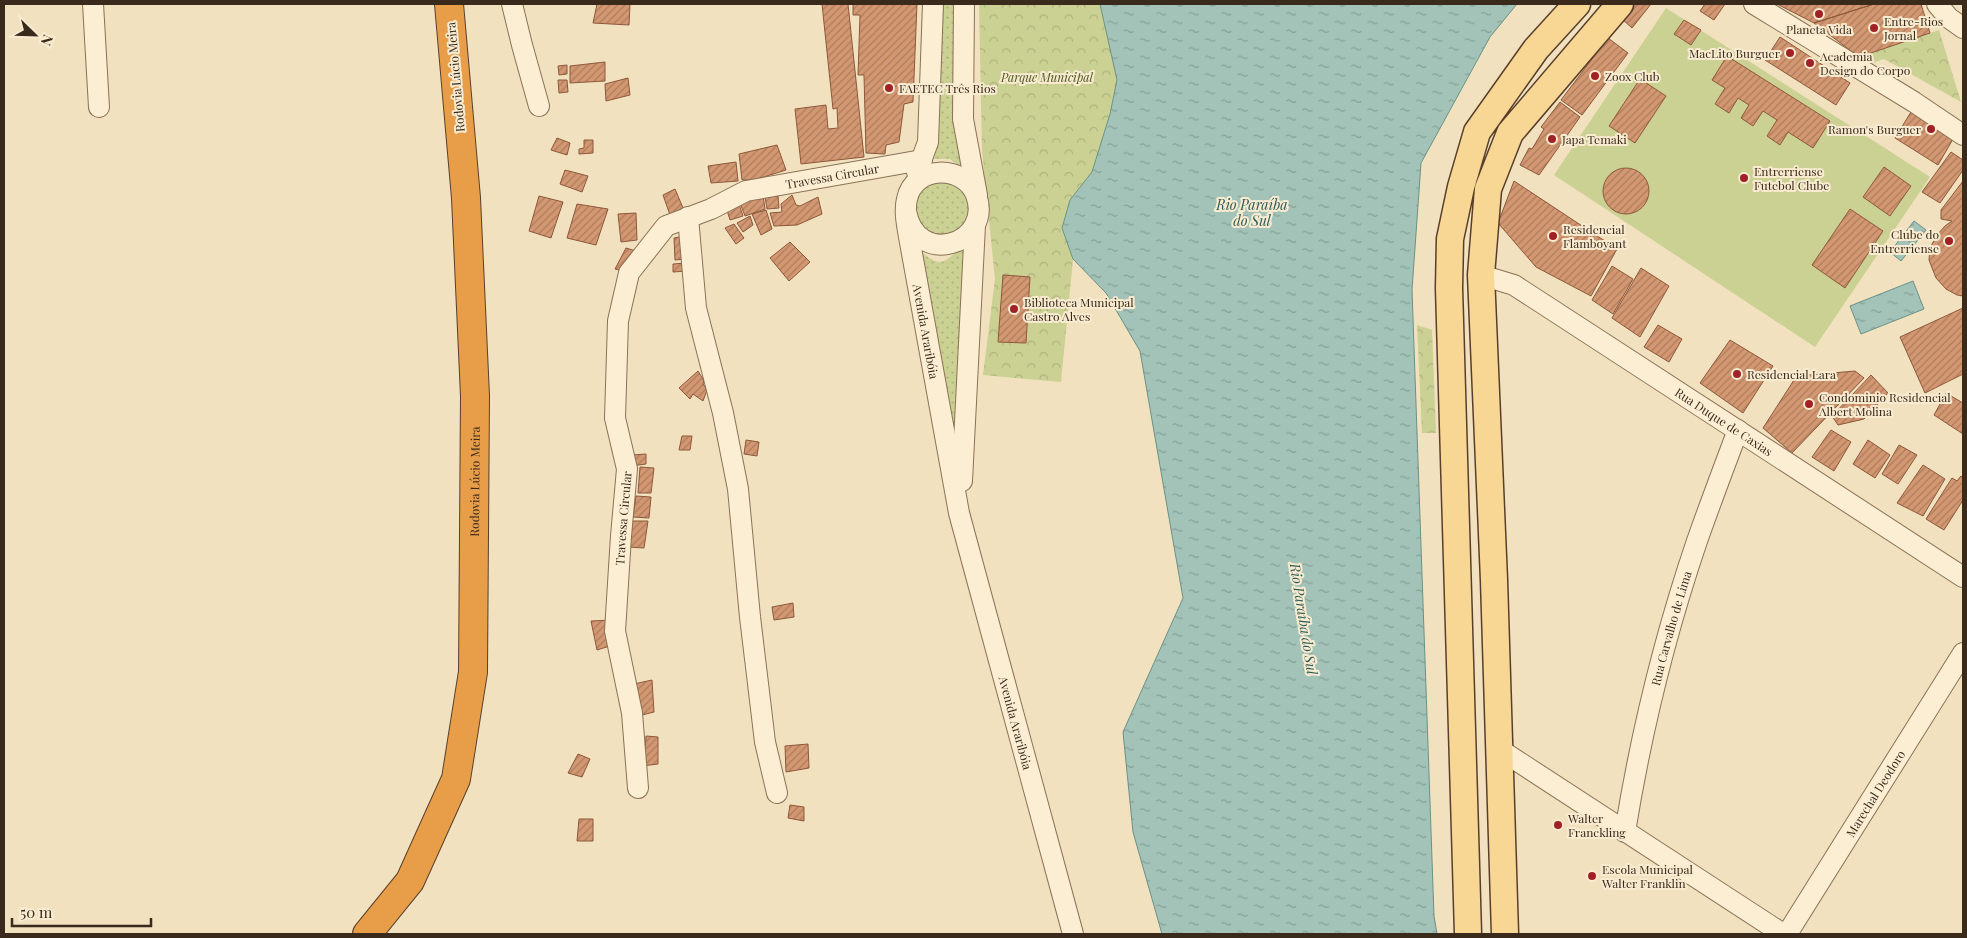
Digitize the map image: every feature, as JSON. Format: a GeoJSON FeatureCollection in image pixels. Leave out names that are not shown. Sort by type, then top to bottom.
{"type":"FeatureCollection","features":[{"type":"Feature","properties":{"kind":"highway","name":"Rodovia Lúcio Meira"},"geometry":{"type":"LineString","coordinates":[[367,934],[410,881],[456,779],[473,672],[475,396],[466,198],[449,4]]}},
{"type":"Feature","properties":{"kind":"main road"},"geometry":{"type":"LineString","coordinates":[[1468,934],[1450,308],[1450,239],[1461,186],[1477,132],[1536,49],[1577,4]]}},
{"type":"Feature","properties":{"kind":"main road"},"geometry":{"type":"LineString","coordinates":[[1505,934],[1481,274],[1488,189],[1510,133],[1620,4]]}},
{"type":"Feature","properties":{"kind":"street"},"geometry":{"type":"LineString","coordinates":[[92,4],[99,107]]}},
{"type":"Feature","properties":{"kind":"street"},"geometry":{"type":"LineString","coordinates":[[512,4],[539,106]]}},
{"type":"Feature","properties":{"kind":"street"},"geometry":{"type":"LineString","coordinates":[[933,4],[928,142],[906,204],[907,220],[918,236],[935,244],[953,243],[969,233],[975,225]]}},
{"type":"Feature","properties":{"kind":"street","name":"Avenida Araribóia"},"geometry":{"type":"LineString","coordinates":[[959,513],[975,225],[978,214],[978,202],[963,119],[964,4]]}},
{"type":"Feature","properties":{"kind":"street"},"geometry":{"type":"LineString","coordinates":[[1754,4],[1914,102],[1963,135]]}},
{"type":"Feature","properties":{"kind":"street"},"geometry":{"type":"LineString","coordinates":[[1937,4],[1949,18],[1963,28]]}},
{"type":"Feature","properties":{"kind":"street","name":"Travessa Circular"},"geometry":{"type":"LineString","coordinates":[[638,788],[632,713],[615,631],[627,469],[615,418],[618,321],[628,273],[666,226],[746,192],[922,160]]}},
{"type":"Feature","properties":{"kind":"street"},"geometry":{"type":"LineString","coordinates":[[906,204],[915,184],[928,175],[944,172],[952,173],[966,181],[976,194],[978,202]]}},
{"type":"Feature","properties":{"kind":"street","name":"Avenida Araribóia"},"geometry":{"type":"LineString","coordinates":[[906,204],[909,237],[959,513],[1073,934]]}},
{"type":"Feature","properties":{"kind":"street"},"geometry":{"type":"LineString","coordinates":[[688,217],[696,308],[724,413],[738,489],[750,617],[765,742],[777,793]]}},
{"type":"Feature","properties":{"kind":"street","name":"Rua Duque de Caxias"},"geometry":{"type":"LineString","coordinates":[[1481,274],[1514,285],[1963,577]]}},
{"type":"Feature","properties":{"kind":"street","name":"Rua Carvalho de Lima"},"geometry":{"type":"LineString","coordinates":[[1625,832],[1635,771],[1664,651],[1697,542],[1738,430]]}},
{"type":"Feature","properties":{"kind":"street","name":"Marechal Deodoro"},"geometry":{"type":"LineString","coordinates":[[1785,934],[1963,653]]}},
{"type":"Feature","properties":{"kind":"street"},"geometry":{"type":"LineString","coordinates":[[1499,750],[1785,934]]}},
{"type":"Feature","properties":{"kind":"green space"},"geometry":{"type":"Polygon","coordinates":[[[936,4],[962,4],[967,173],[950,159],[933,159],[920,169],[936,4]]]}},
{"type":"Feature","properties":{"kind":"green space","name":"Parque Municipal"},"geometry":{"type":"Polygon","coordinates":[[[979,4],[1100,4],[1117,80],[1110,114],[1092,172],[1070,200],[1062,227],[1073,259],[1061,382],[983,375],[995,279],[982,151],[979,4]]]}},
{"type":"Feature","properties":{"kind":"green space"},"geometry":{"type":"Polygon","coordinates":[[[1666,8],[1930,177],[1815,347],[1554,175],[1666,8]]]}},
{"type":"Feature","properties":{"kind":"green space"},"geometry":{"type":"Polygon","coordinates":[[[1939,30],[1961,102],[1884,59],[1870,64],[1859,57],[1939,30]]]}},
{"type":"Feature","properties":{"kind":"green space"},"geometry":{"type":"Polygon","coordinates":[[[948,178],[971,197],[967,226],[941,239],[916,225],[915,196],[921,187],[948,178]]]}},
{"type":"Feature","properties":{"kind":"green space"},"geometry":{"type":"Polygon","coordinates":[[[966,243],[956,454],[914,246],[930,258],[940,262],[951,257],[966,243]]]}},
{"type":"Feature","properties":{"kind":"green space"},"geometry":{"type":"Polygon","coordinates":[[[1417,325],[1432,330],[1436,433],[1422,433],[1417,325]]]}},
{"type":"Feature","properties":{"kind":"water","name":"Rio Paraíba do Sul"},"geometry":{"type":"Polygon","coordinates":[[[1100,4],[1517,4],[1490,37],[1421,163],[1412,290],[1434,916],[1437,934],[1162,934],[1133,832],[1123,732],[1183,598],[1140,351],[1106,293],[1073,259],[1062,228],[1070,200],[1092,172],[1110,114],[1117,80],[1100,4]]]}},
{"type":"Feature","properties":{"kind":"water"},"geometry":{"type":"Polygon","coordinates":[[[1914,221],[1926,230],[1901,261],[1890,252],[1914,221]]]}},
{"type":"Feature","properties":{"kind":"water"},"geometry":{"type":"Polygon","coordinates":[[[1913,281],[1924,309],[1861,334],[1850,306],[1913,281]]]}},
{"type":"Feature","properties":{"kind":"building"},"geometry":{"type":"Polygon","coordinates":[[[597,4],[630,4],[629,25],[593,23],[597,4]]]}},
{"type":"Feature","properties":{"kind":"building"},"geometry":{"type":"Polygon","coordinates":[[[822,4],[848,4],[864,157],[801,164],[795,109],[826,105],[828,129],[838,128],[837,108],[833,109],[822,4]]]}},
{"type":"Feature","properties":{"kind":"building","name":"FAETEC Três Rios"},"geometry":{"type":"Polygon","coordinates":[[[853,4],[917,4],[913,102],[904,104],[899,142],[886,145],[885,154],[866,153],[864,75],[858,75],[860,15],[853,15],[853,4]]]}},
{"type":"Feature","properties":{"kind":"building"},"geometry":{"type":"Polygon","coordinates":[[[1634,4],[1651,4],[1632,28],[1622,19],[1634,4]]]}},
{"type":"Feature","properties":{"kind":"building"},"geometry":{"type":"Polygon","coordinates":[[[1705,4],[1725,4],[1714,20],[1700,11],[1705,4]]]}},
{"type":"Feature","properties":{"kind":"building","name":"Planeta Vida"},"geometry":{"type":"Polygon","coordinates":[[[1777,4],[1874,4],[1814,23],[1777,4]]]}},
{"type":"Feature","properties":{"kind":"building","name":"Entre-Rios Jornal"},"geometry":{"type":"Polygon","coordinates":[[[1874,4],[1921,4],[1930,33],[1859,57],[1814,23],[1874,4]]]}},
{"type":"Feature","properties":{"kind":"building"},"geometry":{"type":"Polygon","coordinates":[[[1684,20],[1701,30],[1691,45],[1674,34],[1684,20]]]}},
{"type":"Feature","properties":{"kind":"building"},"geometry":{"type":"Polygon","coordinates":[[[1780,37],[1850,83],[1836,105],[1765,60],[1780,37]]]}},
{"type":"Feature","properties":{"kind":"building","name":"Zoox Club"},"geometry":{"type":"Polygon","coordinates":[[[1608,38],[1628,53],[1582,115],[1561,100],[1608,38]]]}},
{"type":"Feature","properties":{"kind":"building"},"geometry":{"type":"Polygon","coordinates":[[[1727,56],[1830,121],[1813,148],[1788,132],[1780,145],[1767,136],[1777,120],[1763,111],[1753,126],[1741,118],[1749,105],[1738,98],[1729,113],[1715,104],[1725,88],[1712,80],[1727,56]]]}},
{"type":"Feature","properties":{"kind":"building"},"geometry":{"type":"Polygon","coordinates":[[[605,62],[605,81],[570,83],[570,66],[605,62]]]}},
{"type":"Feature","properties":{"kind":"building"},"geometry":{"type":"Polygon","coordinates":[[[567,65],[567,74],[559,75],[558,66],[567,65]]]}},
{"type":"Feature","properties":{"kind":"building"},"geometry":{"type":"Polygon","coordinates":[[[628,78],[630,95],[606,101],[605,84],[628,78]]]}},
{"type":"Feature","properties":{"kind":"building"},"geometry":{"type":"Polygon","coordinates":[[[1640,79],[1666,96],[1635,143],[1609,126],[1640,79]]]}},
{"type":"Feature","properties":{"kind":"building"},"geometry":{"type":"Polygon","coordinates":[[[558,80],[567,80],[568,92],[559,93],[558,80]]]}},
{"type":"Feature","properties":{"kind":"building","name":"Japa Temaki"},"geometry":{"type":"Polygon","coordinates":[[[1560,102],[1580,117],[1539,175],[1520,165],[1529,148],[1532,149],[1544,129],[1541,127],[1560,102]]]}},
{"type":"Feature","properties":{"kind":"building"},"geometry":{"type":"Polygon","coordinates":[[[1911,112],[1953,139],[1938,165],[1895,138],[1911,112]]]}},
{"type":"Feature","properties":{"kind":"building"},"geometry":{"type":"Polygon","coordinates":[[[557,138],[570,143],[567,155],[551,150],[557,138]]]}},
{"type":"Feature","properties":{"kind":"building"},"geometry":{"type":"Polygon","coordinates":[[[584,140],[593,140],[593,153],[579,154],[579,149],[584,148],[584,140]]]}},
{"type":"Feature","properties":{"kind":"building"},"geometry":{"type":"Polygon","coordinates":[[[777,145],[786,170],[754,180],[742,180],[739,154],[777,145]]]}},
{"type":"Feature","properties":{"kind":"building"},"geometry":{"type":"Polygon","coordinates":[[[1951,152],[1963,160],[1963,170],[1940,203],[1922,192],[1951,152]]]}},
{"type":"Feature","properties":{"kind":"building"},"geometry":{"type":"Polygon","coordinates":[[[736,162],[738,181],[711,183],[708,166],[736,162]]]}},
{"type":"Feature","properties":{"kind":"building"},"geometry":{"type":"Polygon","coordinates":[[[1884,167],[1911,186],[1890,216],[1863,197],[1884,167]]]}},
{"type":"Feature","properties":{"kind":"building"},"geometry":{"type":"Polygon","coordinates":[[[1631,168],[1643,174],[1648,182],[1648,200],[1643,208],[1635,213],[1621,214],[1609,208],[1604,200],[1603,186],[1609,174],[1617,169],[1631,168]]]}},
{"type":"Feature","properties":{"kind":"building"},"geometry":{"type":"Polygon","coordinates":[[[565,170],[588,176],[582,192],[560,184],[565,170]]]}},
{"type":"Feature","properties":{"kind":"building","name":"Residencial Flamboyant"},"geometry":{"type":"Polygon","coordinates":[[[1514,181],[1617,249],[1591,296],[1536,267],[1498,223],[1514,181]]]}},
{"type":"Feature","properties":{"kind":"building","name":"Clube do Entrerriense"},"geometry":{"type":"Polygon","coordinates":[[[1963,181],[1963,296],[1946,289],[1936,278],[1929,260],[1930,248],[1937,235],[1952,221],[1941,219],[1941,210],[1963,181]]]}},
{"type":"Feature","properties":{"kind":"building"},"geometry":{"type":"Polygon","coordinates":[[[675,189],[683,208],[670,215],[663,195],[675,189]]]}},
{"type":"Feature","properties":{"kind":"building"},"geometry":{"type":"Polygon","coordinates":[[[763,195],[765,209],[745,216],[739,200],[763,195]]]}},
{"type":"Feature","properties":{"kind":"building"},"geometry":{"type":"Polygon","coordinates":[[[792,195],[796,205],[800,206],[818,197],[822,214],[797,225],[774,226],[770,213],[782,212],[781,204],[792,195]]]}},
{"type":"Feature","properties":{"kind":"building"},"geometry":{"type":"Polygon","coordinates":[[[539,196],[563,202],[551,238],[529,231],[539,196]]]}},
{"type":"Feature","properties":{"kind":"building"},"geometry":{"type":"Polygon","coordinates":[[[778,196],[779,208],[767,209],[765,197],[778,196]]]}},
{"type":"Feature","properties":{"kind":"building"},"geometry":{"type":"Polygon","coordinates":[[[738,201],[743,216],[730,220],[725,204],[738,201]]]}},
{"type":"Feature","properties":{"kind":"building"},"geometry":{"type":"Polygon","coordinates":[[[577,204],[608,209],[596,245],[567,238],[577,204]]]}},
{"type":"Feature","properties":{"kind":"building"},"geometry":{"type":"Polygon","coordinates":[[[1850,209],[1883,231],[1845,288],[1812,265],[1850,209]]]}},
{"type":"Feature","properties":{"kind":"building"},"geometry":{"type":"Polygon","coordinates":[[[766,210],[772,229],[761,235],[752,214],[766,210]]]}},
{"type":"Feature","properties":{"kind":"building"},"geometry":{"type":"Polygon","coordinates":[[[636,213],[637,240],[621,242],[618,214],[636,213]]]}},
{"type":"Feature","properties":{"kind":"building"},"geometry":{"type":"Polygon","coordinates":[[[750,216],[753,225],[743,232],[737,223],[750,216]]]}},
{"type":"Feature","properties":{"kind":"building"},"geometry":{"type":"Polygon","coordinates":[[[734,224],[744,238],[736,244],[725,228],[734,224]]]}},
{"type":"Feature","properties":{"kind":"building"},"geometry":{"type":"Polygon","coordinates":[[[684,236],[686,259],[675,260],[674,238],[684,236]]]}},
{"type":"Feature","properties":{"kind":"building"},"geometry":{"type":"Polygon","coordinates":[[[790,242],[810,262],[789,281],[770,258],[790,242]]]}},
{"type":"Feature","properties":{"kind":"building"},"geometry":{"type":"Polygon","coordinates":[[[626,248],[636,251],[626,272],[615,269],[626,248]]]}},
{"type":"Feature","properties":{"kind":"building"},"geometry":{"type":"Polygon","coordinates":[[[686,263],[687,271],[673,272],[673,264],[686,263]]]}},
{"type":"Feature","properties":{"kind":"building"},"geometry":{"type":"Polygon","coordinates":[[[1612,266],[1633,279],[1613,314],[1592,300],[1612,266]]]}},
{"type":"Feature","properties":{"kind":"building"},"geometry":{"type":"Polygon","coordinates":[[[1641,268],[1669,286],[1640,337],[1612,318],[1641,268]]]}},
{"type":"Feature","properties":{"kind":"building","name":"Biblioteca Municipal Castro Alves"},"geometry":{"type":"Polygon","coordinates":[[[1003,275],[1030,277],[1026,343],[998,342],[1003,275]]]}},
{"type":"Feature","properties":{"kind":"building"},"geometry":{"type":"Polygon","coordinates":[[[1963,308],[1963,374],[1925,393],[1900,337],[1963,308]]]}},
{"type":"Feature","properties":{"kind":"building"},"geometry":{"type":"Polygon","coordinates":[[[1658,325],[1682,339],[1669,362],[1644,347],[1658,325]]]}},
{"type":"Feature","properties":{"kind":"building","name":"Residencial Lara"},"geometry":{"type":"Polygon","coordinates":[[[1730,340],[1773,366],[1743,413],[1700,383],[1730,340]]]}},
{"type":"Feature","properties":{"kind":"building"},"geometry":{"type":"Polygon","coordinates":[[[698,371],[707,390],[703,401],[693,394],[690,399],[679,388],[698,371]]]}},
{"type":"Feature","properties":{"kind":"building","name":"Condominio Residencial Albert Molina"},"geometry":{"type":"Polygon","coordinates":[[[1855,371],[1864,378],[1792,453],[1763,428],[1794,380],[1809,375],[1855,371]]]}},
{"type":"Feature","properties":{"kind":"building"},"geometry":{"type":"Polygon","coordinates":[[[1871,375],[1888,393],[1864,419],[1838,425],[1832,416],[1871,375]]]}},
{"type":"Feature","properties":{"kind":"building"},"geometry":{"type":"Polygon","coordinates":[[[1946,393],[1963,403],[1963,434],[1934,415],[1946,393]]]}},
{"type":"Feature","properties":{"kind":"building"},"geometry":{"type":"Polygon","coordinates":[[[1831,430],[1851,442],[1834,471],[1812,457],[1831,430]]]}},
{"type":"Feature","properties":{"kind":"building"},"geometry":{"type":"Polygon","coordinates":[[[682,436],[692,436],[690,450],[679,450],[682,436]]]}},
{"type":"Feature","properties":{"kind":"building"},"geometry":{"type":"Polygon","coordinates":[[[746,440],[759,442],[757,456],[744,454],[746,440]]]}},
{"type":"Feature","properties":{"kind":"building"},"geometry":{"type":"Polygon","coordinates":[[[1868,440],[1890,455],[1875,478],[1853,464],[1868,440]]]}},
{"type":"Feature","properties":{"kind":"building"},"geometry":{"type":"Polygon","coordinates":[[[1899,445],[1917,455],[1898,484],[1882,474],[1899,445]]]}},
{"type":"Feature","properties":{"kind":"building"},"geometry":{"type":"Polygon","coordinates":[[[646,454],[646,464],[631,466],[632,455],[646,454]]]}},
{"type":"Feature","properties":{"kind":"building"},"geometry":{"type":"Polygon","coordinates":[[[1923,465],[1945,479],[1923,516],[1897,503],[1923,465]]]}},
{"type":"Feature","properties":{"kind":"building"},"geometry":{"type":"Polygon","coordinates":[[[640,467],[654,468],[651,493],[638,493],[640,467]]]}},
{"type":"Feature","properties":{"kind":"building"},"geometry":{"type":"Polygon","coordinates":[[[1961,476],[1963,478],[1963,500],[1944,530],[1926,519],[1952,478],[1957,481],[1961,476]]]}},
{"type":"Feature","properties":{"kind":"building"},"geometry":{"type":"Polygon","coordinates":[[[636,496],[651,497],[649,518],[633,517],[636,496]]]}},
{"type":"Feature","properties":{"kind":"building"},"geometry":{"type":"Polygon","coordinates":[[[631,521],[648,521],[644,548],[628,547],[631,521]]]}},
{"type":"Feature","properties":{"kind":"building"},"geometry":{"type":"Polygon","coordinates":[[[793,603],[794,617],[774,620],[772,607],[793,603]]]}},
{"type":"Feature","properties":{"kind":"building"},"geometry":{"type":"Polygon","coordinates":[[[613,620],[613,645],[597,650],[591,621],[613,620]]]}},
{"type":"Feature","properties":{"kind":"building"},"geometry":{"type":"Polygon","coordinates":[[[652,680],[654,712],[638,716],[634,684],[652,680]]]}},
{"type":"Feature","properties":{"kind":"building"},"geometry":{"type":"Polygon","coordinates":[[[646,736],[658,737],[658,764],[642,766],[646,736]]]}},
{"type":"Feature","properties":{"kind":"building"},"geometry":{"type":"Polygon","coordinates":[[[808,744],[809,768],[786,772],[785,746],[808,744]]]}},
{"type":"Feature","properties":{"kind":"building"},"geometry":{"type":"Polygon","coordinates":[[[578,754],[590,759],[582,777],[568,773],[578,754]]]}},
{"type":"Feature","properties":{"kind":"building"},"geometry":{"type":"Polygon","coordinates":[[[790,805],[804,807],[804,821],[788,818],[790,805]]]}},
{"type":"Feature","properties":{"kind":"building"},"geometry":{"type":"Polygon","coordinates":[[[579,819],[593,819],[593,841],[577,841],[579,819]]]}},
{"type":"Feature","properties":{"kind":"place","name":"Planeta Vida"},"geometry":{"type":"Point","coordinates":[1819,14]}},
{"type":"Feature","properties":{"kind":"place","name":"Entre-Rios Jornal"},"geometry":{"type":"Point","coordinates":[1874,28]}},
{"type":"Feature","properties":{"kind":"place","name":"MacLito Burguer"},"geometry":{"type":"Point","coordinates":[1790,53]}},
{"type":"Feature","properties":{"kind":"place","name":"Academia Design do Corpo"},"geometry":{"type":"Point","coordinates":[1810,63]}},
{"type":"Feature","properties":{"kind":"place","name":"Zoox Club"},"geometry":{"type":"Point","coordinates":[1595,76]}},
{"type":"Feature","properties":{"kind":"place","name":"FAETEC Três Rios"},"geometry":{"type":"Point","coordinates":[889,88]}},
{"type":"Feature","properties":{"kind":"place","name":"Ramon's Burguer"},"geometry":{"type":"Point","coordinates":[1931,129]}},
{"type":"Feature","properties":{"kind":"place","name":"Japa Temaki"},"geometry":{"type":"Point","coordinates":[1552,139]}},
{"type":"Feature","properties":{"kind":"place","name":"Entrerriense Futebol Clube"},"geometry":{"type":"Point","coordinates":[1744,178]}},
{"type":"Feature","properties":{"kind":"place","name":"Residencial Flamboyant"},"geometry":{"type":"Point","coordinates":[1553,236]}},
{"type":"Feature","properties":{"kind":"place","name":"Clube do Entrerriense"},"geometry":{"type":"Point","coordinates":[1949,241]}},
{"type":"Feature","properties":{"kind":"place","name":"Biblioteca Municipal Castro Alves"},"geometry":{"type":"Point","coordinates":[1014,309]}},
{"type":"Feature","properties":{"kind":"place","name":"Residencial Lara"},"geometry":{"type":"Point","coordinates":[1737,374]}},
{"type":"Feature","properties":{"kind":"place","name":"Condominio Residencial Albert Molina"},"geometry":{"type":"Point","coordinates":[1809,404]}},
{"type":"Feature","properties":{"kind":"place","name":"Walter Franckling"},"geometry":{"type":"Point","coordinates":[1558,825]}},
{"type":"Feature","properties":{"kind":"place","name":"Escola Municipal Walter Franklin"},"geometry":{"type":"Point","coordinates":[1592,876]}}]}
